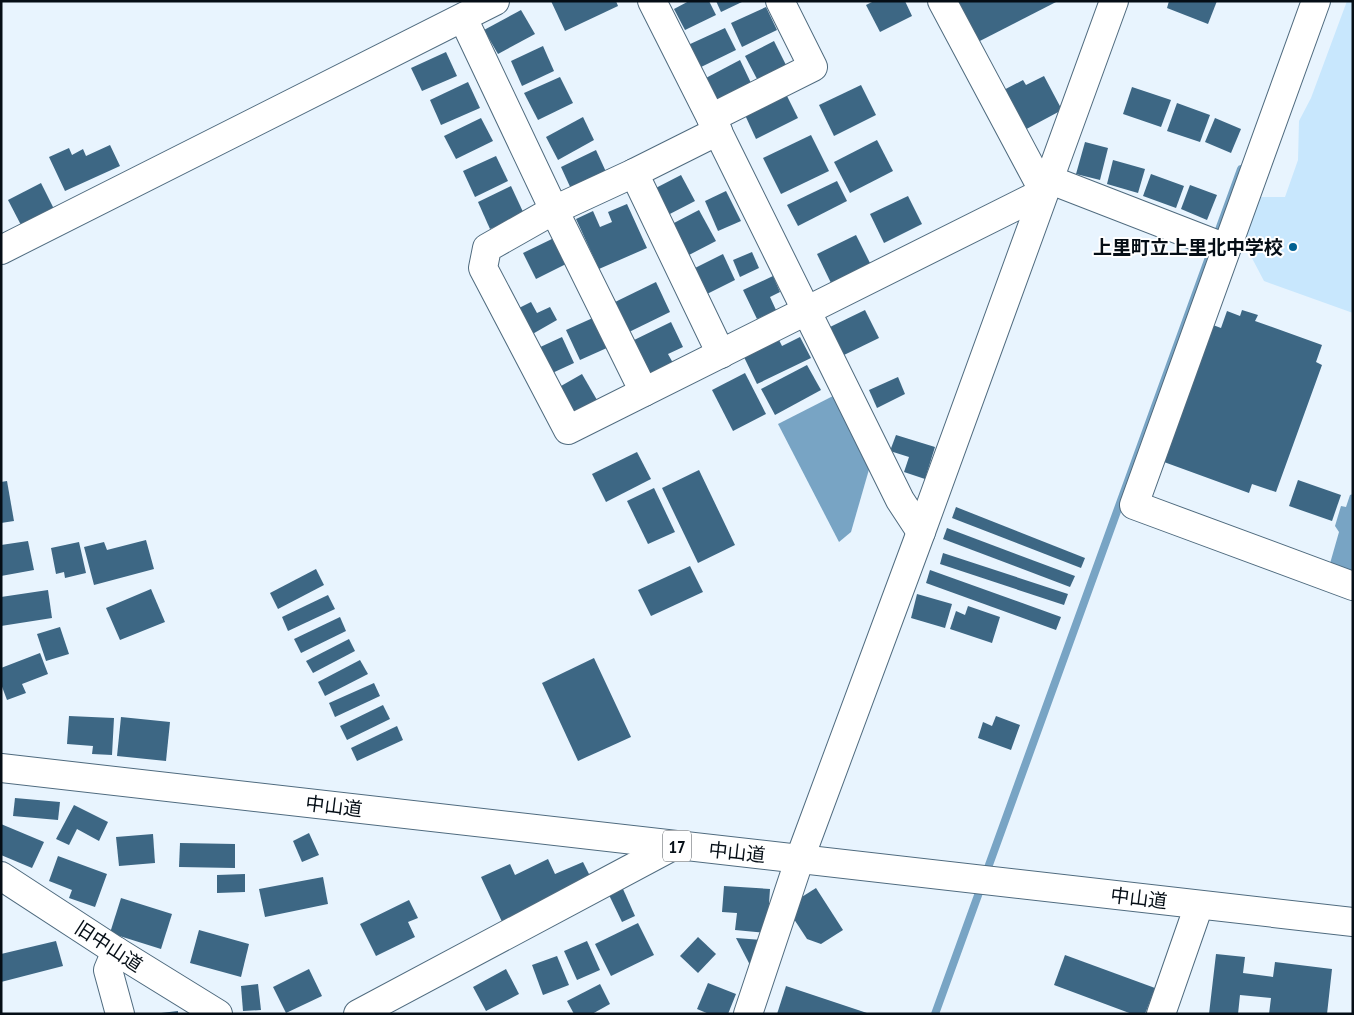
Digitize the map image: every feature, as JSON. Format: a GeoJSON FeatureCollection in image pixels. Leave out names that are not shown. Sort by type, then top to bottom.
{"type":"FeatureCollection","features":[{"type":"Feature","properties":{"kind":"main road"},"geometry":{"type":"LineString","coordinates":[[1,250],[495,1]]}},
{"type":"Feature","properties":{"kind":"main road"},"geometry":{"type":"LineString","coordinates":[[652,1],[900,500],[921,532]]}},
{"type":"Feature","properties":{"kind":"main road"},"geometry":{"type":"LineString","coordinates":[[780,1],[813,67],[634,173],[554,210],[487,248],[482,268],[568,430],[807,311],[1046,186]]}},
{"type":"Feature","properties":{"kind":"main road"},"geometry":{"type":"LineString","coordinates":[[942,1],[1046,186],[1219,244]]}},
{"type":"Feature","properties":{"kind":"main road"},"geometry":{"type":"LineString","coordinates":[[748,1014],[800,858],[1114,1]]}},
{"type":"Feature","properties":{"kind":"main road"},"geometry":{"type":"LineString","coordinates":[[1316,1],[1219,244],[1134,505],[1353,586]]}},
{"type":"Feature","properties":{"kind":"main road"},"geometry":{"type":"LineString","coordinates":[[463,18],[554,210],[644,392]]}},
{"type":"Feature","properties":{"kind":"main road"},"geometry":{"type":"LineString","coordinates":[[634,173],[721,354]]}},
{"type":"Feature","properties":{"kind":"main road","name":"中山道"},"geometry":{"type":"LineString","coordinates":[[1,768],[1353,922]]}},
{"type":"Feature","properties":{"kind":"main road"},"geometry":{"type":"LineString","coordinates":[[358,1014],[675,845]]}},
{"type":"Feature","properties":{"kind":"main road","name":"旧中山道"},"geometry":{"type":"LineString","coordinates":[[1,876],[116,951],[218,1014]]}},
{"type":"Feature","properties":{"kind":"main road"},"geometry":{"type":"LineString","coordinates":[[1161,1014],[1200,905]]}},
{"type":"Feature","properties":{"kind":"main road"},"geometry":{"type":"LineString","coordinates":[[116,951],[108,970],[120,1014]]}},
{"type":"Feature","properties":{"kind":"shaded area"},"geometry":{"type":"Polygon","coordinates":[[[1347,1],[1353,1],[1353,313],[1264,281],[1243,241],[1259,197],[1285,197],[1298,160],[1299,121],[1311,98],[1347,1]]]}},
{"type":"Feature","properties":{"kind":"shaded area"},"geometry":{"type":"Polygon","coordinates":[[[833,396],[870,466],[851,532],[839,542],[778,424],[833,396]]]}},
{"type":"Feature","properties":{"kind":"shaded area"},"geometry":{"type":"Polygon","coordinates":[[[1353,494],[1353,574],[1329,567],[1339,532],[1335,526],[1341,506],[1346,507],[1350,495],[1353,494]]]}},
{"type":"Feature","properties":{"kind":"building"},"geometry":{"type":"Polygon","coordinates":[[[551,1],[616,1],[618,6],[565,31],[551,1]]]}},
{"type":"Feature","properties":{"kind":"building"},"geometry":{"type":"Polygon","coordinates":[[[689,1],[709,1],[716,15],[685,30],[674,9],[689,1]]]}},
{"type":"Feature","properties":{"kind":"building"},"geometry":{"type":"Polygon","coordinates":[[[716,1],[744,1],[721,12],[716,1]]]}},
{"type":"Feature","properties":{"kind":"building"},"geometry":{"type":"Polygon","coordinates":[[[874,1],[905,1],[912,16],[880,32],[866,5],[874,1]]]}},
{"type":"Feature","properties":{"kind":"building"},"geometry":{"type":"Polygon","coordinates":[[[956,1],[1058,1],[974,44],[956,1]]]}},
{"type":"Feature","properties":{"kind":"building"},"geometry":{"type":"Polygon","coordinates":[[[1169,1],[1217,1],[1208,24],[1167,8],[1169,1]]]}},
{"type":"Feature","properties":{"kind":"building"},"geometry":{"type":"Polygon","coordinates":[[[766,7],[777,30],[742,47],[731,23],[766,7]]]}},
{"type":"Feature","properties":{"kind":"building"},"geometry":{"type":"Polygon","coordinates":[[[521,10],[535,34],[498,54],[484,30],[521,10]]]}},
{"type":"Feature","properties":{"kind":"building"},"geometry":{"type":"Polygon","coordinates":[[[725,28],[736,50],[699,68],[688,45],[725,28]]]}},
{"type":"Feature","properties":{"kind":"building"},"geometry":{"type":"Polygon","coordinates":[[[774,41],[786,65],[757,79],[745,56],[774,41]]]}},
{"type":"Feature","properties":{"kind":"building"},"geometry":{"type":"Polygon","coordinates":[[[543,46],[554,71],[522,86],[511,61],[543,46]]]}},
{"type":"Feature","properties":{"kind":"building"},"geometry":{"type":"Polygon","coordinates":[[[446,52],[457,76],[422,91],[411,68],[446,52]]]}},
{"type":"Feature","properties":{"kind":"building"},"geometry":{"type":"Polygon","coordinates":[[[740,60],[751,83],[715,101],[704,79],[740,60]]]}},
{"type":"Feature","properties":{"kind":"building"},"geometry":{"type":"Polygon","coordinates":[[[1044,76],[1062,110],[1019,133],[998,93],[1023,80],[1026,85],[1044,76]]]}},
{"type":"Feature","properties":{"kind":"building"},"geometry":{"type":"Polygon","coordinates":[[[560,77],[573,103],[538,120],[524,93],[560,77]]]}},
{"type":"Feature","properties":{"kind":"building"},"geometry":{"type":"Polygon","coordinates":[[[468,82],[480,108],[441,125],[430,100],[468,82]]]}},
{"type":"Feature","properties":{"kind":"building"},"geometry":{"type":"Polygon","coordinates":[[[861,85],[876,115],[834,136],[819,105],[861,85]]]}},
{"type":"Feature","properties":{"kind":"building"},"geometry":{"type":"Polygon","coordinates":[[[1132,87],[1171,100],[1161,127],[1123,114],[1132,87]]]}},
{"type":"Feature","properties":{"kind":"building"},"geometry":{"type":"Polygon","coordinates":[[[786,94],[798,118],[756,139],[745,115],[786,94]]]}},
{"type":"Feature","properties":{"kind":"building"},"geometry":{"type":"Polygon","coordinates":[[[1177,103],[1210,115],[1200,142],[1167,131],[1177,103]]]}},
{"type":"Feature","properties":{"kind":"building"},"geometry":{"type":"Polygon","coordinates":[[[583,117],[594,140],[558,160],[546,137],[583,117]]]}},
{"type":"Feature","properties":{"kind":"building"},"geometry":{"type":"Polygon","coordinates":[[[481,118],[493,141],[456,159],[444,136],[481,118]]]}},
{"type":"Feature","properties":{"kind":"building"},"geometry":{"type":"Polygon","coordinates":[[[1215,118],[1241,129],[1231,153],[1205,142],[1215,118]]]}},
{"type":"Feature","properties":{"kind":"building"},"geometry":{"type":"Polygon","coordinates":[[[811,135],[829,171],[781,194],[763,158],[811,135]]]}},
{"type":"Feature","properties":{"kind":"building"},"geometry":{"type":"Polygon","coordinates":[[[877,140],[893,171],[850,193],[834,162],[877,140]]]}},
{"type":"Feature","properties":{"kind":"building"},"geometry":{"type":"Polygon","coordinates":[[[1085,142],[1108,148],[1100,180],[1076,174],[1085,142]]]}},
{"type":"Feature","properties":{"kind":"building"},"geometry":{"type":"Polygon","coordinates":[[[110,145],[120,166],[65,191],[49,157],[69,148],[72,155],[83,149],[86,156],[110,145]]]}},
{"type":"Feature","properties":{"kind":"building"},"geometry":{"type":"Polygon","coordinates":[[[596,150],[607,174],[572,191],[561,167],[596,150]]]}},
{"type":"Feature","properties":{"kind":"building"},"geometry":{"type":"Polygon","coordinates":[[[496,156],[508,181],[475,197],[463,171],[496,156]]]}},
{"type":"Feature","properties":{"kind":"building"},"geometry":{"type":"Polygon","coordinates":[[[1113,160],[1145,169],[1138,193],[1107,184],[1113,160]]]}},
{"type":"Feature","properties":{"kind":"building"},"geometry":{"type":"Polygon","coordinates":[[[1151,174],[1184,186],[1176,208],[1143,196],[1151,174]]]}},
{"type":"Feature","properties":{"kind":"building"},"geometry":{"type":"Polygon","coordinates":[[[681,175],[695,201],[664,217],[650,191],[681,175]]]}},
{"type":"Feature","properties":{"kind":"building"},"geometry":{"type":"Polygon","coordinates":[[[837,181],[847,201],[798,226],[787,205],[837,181]]]}},
{"type":"Feature","properties":{"kind":"building"},"geometry":{"type":"Polygon","coordinates":[[[41,183],[54,209],[21,225],[8,200],[41,183]]]}},
{"type":"Feature","properties":{"kind":"building"},"geometry":{"type":"Polygon","coordinates":[[[1190,185],[1217,195],[1207,220],[1181,209],[1190,185]]]}},
{"type":"Feature","properties":{"kind":"building"},"geometry":{"type":"Polygon","coordinates":[[[511,186],[524,214],[490,229],[478,202],[511,186]]]}},
{"type":"Feature","properties":{"kind":"building"},"geometry":{"type":"Polygon","coordinates":[[[726,191],[741,221],[718,231],[705,201],[726,191]]]}},
{"type":"Feature","properties":{"kind":"building"},"geometry":{"type":"Polygon","coordinates":[[[908,196],[922,224],[884,243],[870,214],[908,196]]]}},
{"type":"Feature","properties":{"kind":"building"},"geometry":{"type":"Polygon","coordinates":[[[627,204],[647,248],[599,269],[576,219],[593,211],[600,227],[612,222],[608,212],[627,204]]]}},
{"type":"Feature","properties":{"kind":"building"},"geometry":{"type":"Polygon","coordinates":[[[699,210],[716,241],[689,255],[672,224],[699,210]]]}},
{"type":"Feature","properties":{"kind":"building"},"geometry":{"type":"Polygon","coordinates":[[[856,235],[870,263],[831,283],[817,254],[856,235]]]}},
{"type":"Feature","properties":{"kind":"building"},"geometry":{"type":"Polygon","coordinates":[[[556,237],[568,263],[536,279],[523,253],[556,237]]]}},
{"type":"Feature","properties":{"kind":"building"},"geometry":{"type":"Polygon","coordinates":[[[752,252],[759,268],[740,277],[733,260],[752,252]]]}},
{"type":"Feature","properties":{"kind":"building"},"geometry":{"type":"Polygon","coordinates":[[[723,254],[735,280],[707,294],[695,268],[723,254]]]}},
{"type":"Feature","properties":{"kind":"building"},"geometry":{"type":"Polygon","coordinates":[[[773,276],[780,292],[770,297],[776,310],[757,319],[743,290],[773,276]]]}},
{"type":"Feature","properties":{"kind":"building"},"geometry":{"type":"Polygon","coordinates":[[[656,282],[670,312],[627,333],[613,303],[656,282]]]}},
{"type":"Feature","properties":{"kind":"building"},"geometry":{"type":"Polygon","coordinates":[[[531,302],[537,313],[550,307],[557,320],[529,336],[515,310],[531,302]]]}},
{"type":"Feature","properties":{"kind":"building"},"geometry":{"type":"Polygon","coordinates":[[[865,310],[879,338],[844,355],[830,327],[865,310]]]}},
{"type":"Feature","properties":{"kind":"building"},"geometry":{"type":"Polygon","coordinates":[[[1242,310],[1258,315],[1255,321],[1322,345],[1316,362],[1322,365],[1276,492],[1252,484],[1249,493],[1164,462],[1213,325],[1221,328],[1227,311],[1240,316],[1242,310]]]}},
{"type":"Feature","properties":{"kind":"building"},"geometry":{"type":"Polygon","coordinates":[[[595,317],[609,347],[580,360],[566,330],[595,317]]]}},
{"type":"Feature","properties":{"kind":"building"},"geometry":{"type":"Polygon","coordinates":[[[671,322],[683,347],[668,354],[673,363],[648,376],[630,342],[671,322]]]}},
{"type":"Feature","properties":{"kind":"building"},"geometry":{"type":"Polygon","coordinates":[[[562,337],[574,363],[548,375],[536,349],[562,337]]]}},
{"type":"Feature","properties":{"kind":"building"},"geometry":{"type":"Polygon","coordinates":[[[800,337],[811,358],[757,384],[743,355],[778,338],[782,346],[800,337]]]}},
{"type":"Feature","properties":{"kind":"building"},"geometry":{"type":"Polygon","coordinates":[[[807,365],[821,390],[775,415],[761,389],[807,365]]]}},
{"type":"Feature","properties":{"kind":"building"},"geometry":{"type":"Polygon","coordinates":[[[745,373],[766,414],[733,431],[712,390],[745,373]]]}},
{"type":"Feature","properties":{"kind":"building"},"geometry":{"type":"Polygon","coordinates":[[[582,374],[597,400],[568,416],[554,390],[582,374]]]}},
{"type":"Feature","properties":{"kind":"building"},"geometry":{"type":"Polygon","coordinates":[[[898,377],[905,394],[877,408],[869,390],[898,377]]]}},
{"type":"Feature","properties":{"kind":"building"},"geometry":{"type":"Polygon","coordinates":[[[896,435],[935,447],[925,479],[904,472],[909,457],[890,451],[896,435]]]}},
{"type":"Feature","properties":{"kind":"building"},"geometry":{"type":"Polygon","coordinates":[[[637,452],[651,479],[606,502],[592,474],[637,452]]]}},
{"type":"Feature","properties":{"kind":"building"},"geometry":{"type":"Polygon","coordinates":[[[699,470],[735,545],[698,563],[662,488],[699,470]]]}},
{"type":"Feature","properties":{"kind":"building"},"geometry":{"type":"Polygon","coordinates":[[[1298,480],[1341,495],[1332,521],[1289,506],[1298,480]]]}},
{"type":"Feature","properties":{"kind":"building"},"geometry":{"type":"Polygon","coordinates":[[[7,481],[14,521],[1,523],[1,482],[7,481]]]}},
{"type":"Feature","properties":{"kind":"building"},"geometry":{"type":"Polygon","coordinates":[[[654,488],[675,532],[648,544],[627,501],[654,488]]]}},
{"type":"Feature","properties":{"kind":"building"},"geometry":{"type":"Polygon","coordinates":[[[956,507],[1085,558],[1081,568],[952,518],[956,507]]]}},
{"type":"Feature","properties":{"kind":"building"},"geometry":{"type":"Polygon","coordinates":[[[947,528],[1075,576],[1070,587],[943,539],[947,528]]]}},
{"type":"Feature","properties":{"kind":"building"},"geometry":{"type":"Polygon","coordinates":[[[146,540],[154,569],[94,585],[84,547],[104,542],[107,550],[146,540]]]}},
{"type":"Feature","properties":{"kind":"building"},"geometry":{"type":"Polygon","coordinates":[[[28,541],[34,570],[1,576],[1,545],[28,541]]]}},
{"type":"Feature","properties":{"kind":"building"},"geometry":{"type":"Polygon","coordinates":[[[79,542],[86,573],[65,578],[64,572],[56,574],[51,548],[79,542]]]}},
{"type":"Feature","properties":{"kind":"building"},"geometry":{"type":"Polygon","coordinates":[[[943,553],[1068,594],[1064,605],[940,564],[943,553]]]}},
{"type":"Feature","properties":{"kind":"building"},"geometry":{"type":"Polygon","coordinates":[[[690,566],[703,592],[651,616],[638,590],[690,566]]]}},
{"type":"Feature","properties":{"kind":"building"},"geometry":{"type":"Polygon","coordinates":[[[316,569],[324,585],[278,609],[270,593],[316,569]]]}},
{"type":"Feature","properties":{"kind":"building"},"geometry":{"type":"Polygon","coordinates":[[[930,570],[1061,617],[1056,630],[926,583],[930,570]]]}},
{"type":"Feature","properties":{"kind":"building"},"geometry":{"type":"Polygon","coordinates":[[[151,589],[165,622],[120,640],[106,608],[151,589]]]}},
{"type":"Feature","properties":{"kind":"building"},"geometry":{"type":"Polygon","coordinates":[[[48,590],[52,618],[1,626],[1,597],[48,590]]]}},
{"type":"Feature","properties":{"kind":"building"},"geometry":{"type":"Polygon","coordinates":[[[917,594],[952,604],[945,628],[911,618],[917,594]]]}},
{"type":"Feature","properties":{"kind":"building"},"geometry":{"type":"Polygon","coordinates":[[[328,595],[335,609],[288,631],[282,617],[328,595]]]}},
{"type":"Feature","properties":{"kind":"building"},"geometry":{"type":"Polygon","coordinates":[[[968,606],[1000,617],[992,643],[950,629],[956,611],[965,615],[968,606]]]}},
{"type":"Feature","properties":{"kind":"building"},"geometry":{"type":"Polygon","coordinates":[[[340,617],[346,631],[301,653],[294,639],[340,617]]]}},
{"type":"Feature","properties":{"kind":"building"},"geometry":{"type":"Polygon","coordinates":[[[60,627],[69,654],[46,661],[37,634],[60,627]]]}},
{"type":"Feature","properties":{"kind":"building"},"geometry":{"type":"Polygon","coordinates":[[[349,639],[355,651],[313,673],[306,661],[349,639]]]}},
{"type":"Feature","properties":{"kind":"building"},"geometry":{"type":"Polygon","coordinates":[[[40,653],[48,674],[22,684],[26,693],[7,700],[1,684],[1,668],[40,653]]]}},
{"type":"Feature","properties":{"kind":"building"},"geometry":{"type":"Polygon","coordinates":[[[594,658],[631,737],[578,761],[542,683],[594,658]]]}},
{"type":"Feature","properties":{"kind":"building"},"geometry":{"type":"Polygon","coordinates":[[[360,660],[368,674],[325,696],[318,682],[360,660]]]}},
{"type":"Feature","properties":{"kind":"building"},"geometry":{"type":"Polygon","coordinates":[[[374,683],[380,696],[335,717],[329,703],[374,683]]]}},
{"type":"Feature","properties":{"kind":"building"},"geometry":{"type":"Polygon","coordinates":[[[383,705],[390,719],[347,740],[340,726],[383,705]]]}},
{"type":"Feature","properties":{"kind":"building"},"geometry":{"type":"Polygon","coordinates":[[[69,716],[114,718],[112,755],[92,754],[93,746],[67,744],[69,716]]]}},
{"type":"Feature","properties":{"kind":"building"},"geometry":{"type":"Polygon","coordinates":[[[996,716],[1020,725],[1011,750],[978,738],[983,722],[992,726],[996,716]]]}},
{"type":"Feature","properties":{"kind":"building"},"geometry":{"type":"Polygon","coordinates":[[[121,717],[170,722],[166,761],[117,756],[121,717]]]}},
{"type":"Feature","properties":{"kind":"building"},"geometry":{"type":"Polygon","coordinates":[[[397,726],[403,740],[357,761],[351,748],[397,726]]]}},
{"type":"Feature","properties":{"kind":"building"},"geometry":{"type":"Polygon","coordinates":[[[15,798],[60,802],[58,820],[13,816],[15,798]]]}},
{"type":"Feature","properties":{"kind":"building"},"geometry":{"type":"Polygon","coordinates":[[[74,805],[108,822],[99,841],[77,829],[69,845],[56,839],[74,805]]]}},
{"type":"Feature","properties":{"kind":"building"},"geometry":{"type":"Polygon","coordinates":[[[1,824],[44,842],[32,868],[1,855],[1,824]]]}},
{"type":"Feature","properties":{"kind":"building"},"geometry":{"type":"Polygon","coordinates":[[[309,833],[319,855],[302,862],[293,841],[309,833]]]}},
{"type":"Feature","properties":{"kind":"building"},"geometry":{"type":"Polygon","coordinates":[[[153,834],[155,863],[119,866],[116,837],[153,834]]]}},
{"type":"Feature","properties":{"kind":"building"},"geometry":{"type":"Polygon","coordinates":[[[180,843],[235,844],[235,868],[179,867],[180,843]]]}},
{"type":"Feature","properties":{"kind":"building"},"geometry":{"type":"Polygon","coordinates":[[[58,856],[107,874],[95,907],[69,898],[72,890],[49,881],[58,856]]]}},
{"type":"Feature","properties":{"kind":"building"},"geometry":{"type":"Polygon","coordinates":[[[548,859],[555,874],[583,862],[594,884],[504,926],[481,877],[510,864],[515,875],[548,859]]]}},
{"type":"Feature","properties":{"kind":"building"},"geometry":{"type":"Polygon","coordinates":[[[245,874],[245,892],[217,893],[217,875],[245,874]]]}},
{"type":"Feature","properties":{"kind":"building"},"geometry":{"type":"Polygon","coordinates":[[[323,877],[328,904],[265,917],[259,889],[323,877]]]}},
{"type":"Feature","properties":{"kind":"building"},"geometry":{"type":"Polygon","coordinates":[[[724,886],[770,889],[767,933],[735,930],[737,913],[722,912],[724,886]]]}},
{"type":"Feature","properties":{"kind":"building"},"geometry":{"type":"Polygon","coordinates":[[[816,888],[843,930],[821,944],[807,939],[786,907],[816,888]]]}},
{"type":"Feature","properties":{"kind":"building"},"geometry":{"type":"Polygon","coordinates":[[[623,889],[635,916],[622,922],[609,895],[623,889]]]}},
{"type":"Feature","properties":{"kind":"building"},"geometry":{"type":"Polygon","coordinates":[[[121,898],[172,914],[161,949],[110,933],[121,898]]]}},
{"type":"Feature","properties":{"kind":"building"},"geometry":{"type":"Polygon","coordinates":[[[409,900],[418,918],[408,922],[415,937],[376,956],[360,924],[409,900]]]}},
{"type":"Feature","properties":{"kind":"building"},"geometry":{"type":"Polygon","coordinates":[[[638,923],[654,955],[611,976],[595,944],[638,923]]]}},
{"type":"Feature","properties":{"kind":"building"},"geometry":{"type":"Polygon","coordinates":[[[199,930],[249,944],[241,977],[190,963],[199,930]]]}},
{"type":"Feature","properties":{"kind":"building"},"geometry":{"type":"Polygon","coordinates":[[[698,937],[716,954],[698,973],[680,956],[698,937]]]}},
{"type":"Feature","properties":{"kind":"building"},"geometry":{"type":"Polygon","coordinates":[[[736,938],[762,940],[750,965],[736,938]]]}},
{"type":"Feature","properties":{"kind":"building"},"geometry":{"type":"Polygon","coordinates":[[[56,941],[63,966],[1,982],[1,954],[56,941]]]}},
{"type":"Feature","properties":{"kind":"building"},"geometry":{"type":"Polygon","coordinates":[[[587,941],[600,970],[577,980],[564,951],[587,941]]]}},
{"type":"Feature","properties":{"kind":"building"},"geometry":{"type":"Polygon","coordinates":[[[1216,954],[1245,957],[1243,973],[1273,977],[1275,962],[1332,969],[1327,1014],[1269,1014],[1271,998],[1240,995],[1238,1014],[1209,1014],[1216,954]]]}},
{"type":"Feature","properties":{"kind":"building"},"geometry":{"type":"Polygon","coordinates":[[[1065,955],[1155,988],[1145,1014],[1132,1014],[1054,985],[1065,955]]]}},
{"type":"Feature","properties":{"kind":"building"},"geometry":{"type":"Polygon","coordinates":[[[557,956],[569,985],[543,995],[532,965],[557,956]]]}},
{"type":"Feature","properties":{"kind":"building"},"geometry":{"type":"Polygon","coordinates":[[[309,969],[322,996],[286,1013],[273,987],[309,969]]]}},
{"type":"Feature","properties":{"kind":"building"},"geometry":{"type":"Polygon","coordinates":[[[506,969],[519,994],[486,1011],[473,987],[506,969]]]}},
{"type":"Feature","properties":{"kind":"building"},"geometry":{"type":"Polygon","coordinates":[[[708,983],[736,994],[728,1014],[709,1014],[697,1009],[708,983]]]}},
{"type":"Feature","properties":{"kind":"building"},"geometry":{"type":"Polygon","coordinates":[[[258,984],[261,1010],[243,1011],[241,986],[258,984]]]}},
{"type":"Feature","properties":{"kind":"building"},"geometry":{"type":"Polygon","coordinates":[[[600,984],[610,1004],[592,1014],[574,1014],[567,1001],[600,984]]]}},
{"type":"Feature","properties":{"kind":"building"},"geometry":{"type":"Polygon","coordinates":[[[786,986],[867,1013],[867,1014],[777,1014],[786,986]]]}},
{"type":"Feature","properties":{"kind":"building"},"geometry":{"type":"Polygon","coordinates":[[[178,1011],[178,1014],[161,1014],[161,1013],[178,1011]]]}},
{"type":"Feature","properties":{"kind":"waterway"},"geometry":{"type":"LineString","coordinates":[[935,1014],[1241,169]]}},
{"type":"Feature","properties":{"kind":"place","name":"上里町立上里北中学校"},"geometry":{"type":"Point","coordinates":[1293,247]}}]}
